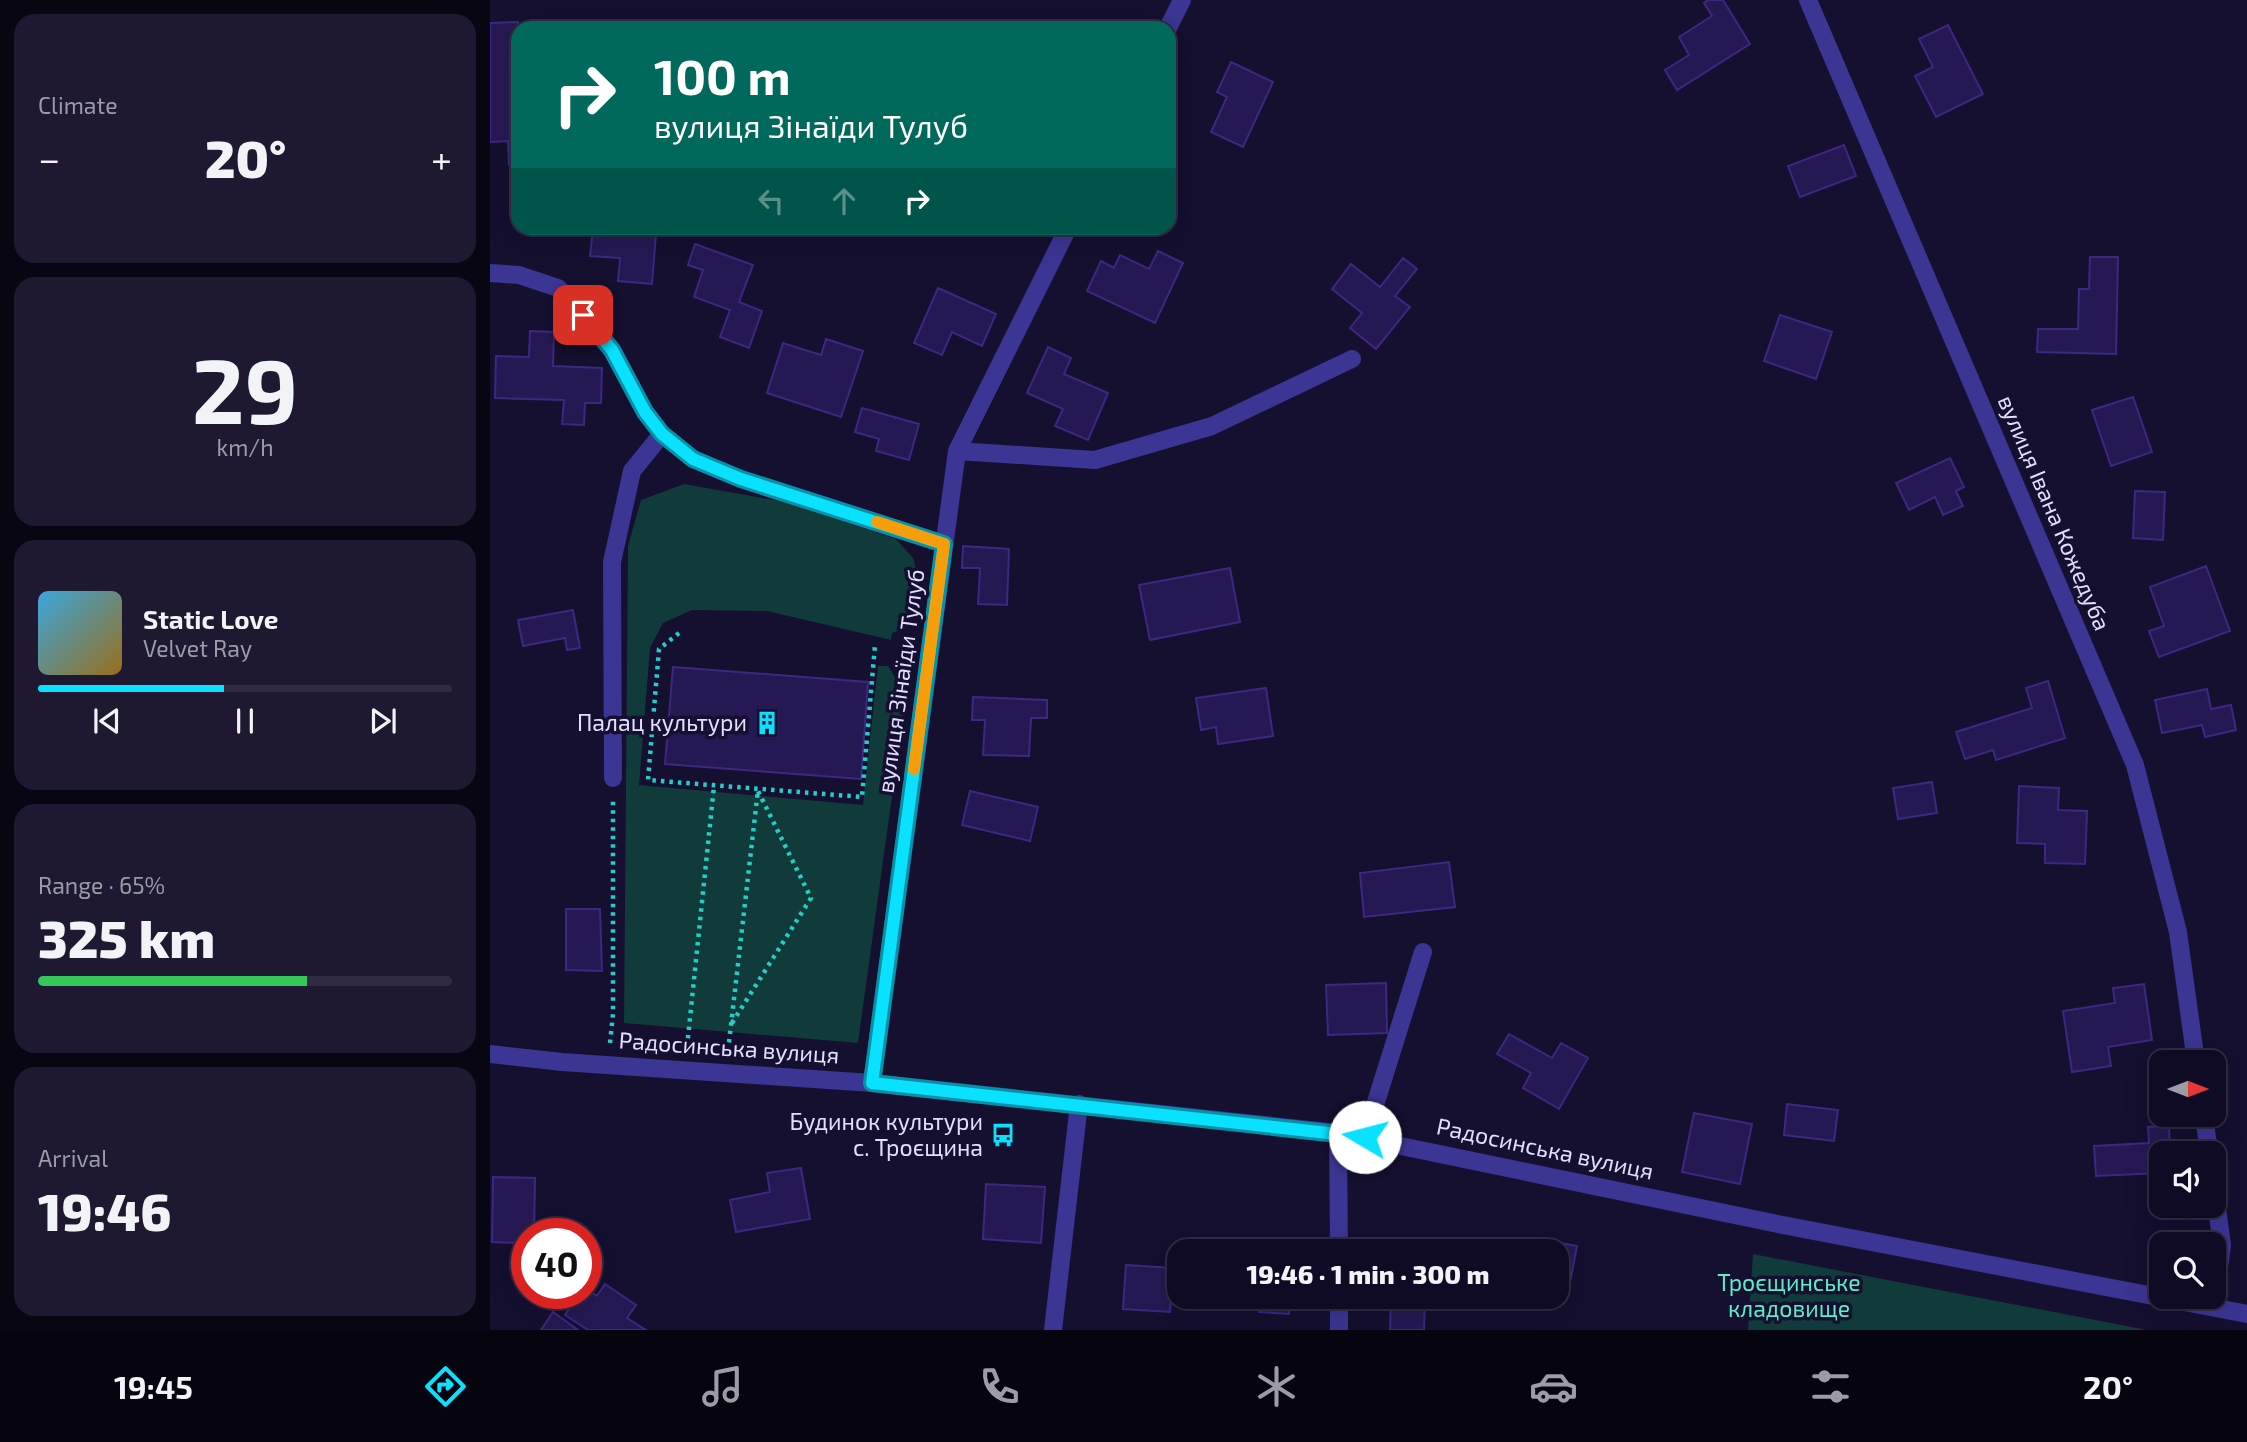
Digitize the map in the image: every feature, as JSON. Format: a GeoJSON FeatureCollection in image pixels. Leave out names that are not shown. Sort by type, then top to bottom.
{"type":"FeatureCollection","features":[{"type":"Feature","properties":{"kind":"street"},"geometry":{"type":"LineString","coordinates":[[1172,21],[1182,0]]}},
{"type":"Feature","properties":{"kind":"street","name":"вулиця Івана Кожедуба"},"geometry":{"type":"LineString","coordinates":[[1808,0],[2135,765],[2178,932],[2194,1050]]}},
{"type":"Feature","properties":{"kind":"street","name":"вулиця Зінаїди Тулуб"},"geometry":{"type":"LineString","coordinates":[[872,1083],[957,451],[1065,235]]}},
{"type":"Feature","properties":{"kind":"street"},"geometry":{"type":"LineString","coordinates":[[490,273],[519,275],[558,288],[612,350],[645,412],[662,434],[693,459],[741,479],[944,544]]}},
{"type":"Feature","properties":{"kind":"street"},"geometry":{"type":"LineString","coordinates":[[957,451],[1095,460],[1212,426],[1352,359]]}},
{"type":"Feature","properties":{"kind":"street"},"geometry":{"type":"LineString","coordinates":[[613,778],[612,562],[632,471],[662,434]]}},
{"type":"Feature","properties":{"kind":"street"},"geometry":{"type":"LineString","coordinates":[[1365,1137],[1423,952]]}},
{"type":"Feature","properties":{"kind":"street","name":"Радосинська вулиця"},"geometry":{"type":"LineString","coordinates":[[490,1054],[872,1083],[1338,1133],[1778,1224],[2149,1295]]}},
{"type":"Feature","properties":{"kind":"street"},"geometry":{"type":"LineString","coordinates":[[1053,1330],[1079,1104]]}},
{"type":"Feature","properties":{"kind":"street"},"geometry":{"type":"LineString","coordinates":[[1338,1133],[1339,1239]]}},
{"type":"Feature","properties":{"kind":"street"},"geometry":{"type":"LineString","coordinates":[[1339,1309],[1339,1330]]}},
{"type":"Feature","properties":{"kind":"street","name":"Радосинська вулиця"},"geometry":{"type":"LineString","coordinates":[[2223,1309],[2247,1314]]}},
{"type":"Feature","properties":{"kind":"path"},"geometry":{"type":"LineString","coordinates":[[679,634],[659,649],[648,780],[862,797],[875,645]]}},
{"type":"Feature","properties":{"kind":"path"},"geometry":{"type":"LineString","coordinates":[[608,1065],[613,1014],[613,778]]}},
{"type":"Feature","properties":{"kind":"path"},"geometry":{"type":"LineString","coordinates":[[684,1070],[714,786]]}},
{"type":"Feature","properties":{"kind":"path"},"geometry":{"type":"LineString","coordinates":[[725,1073],[758,790]]}},
{"type":"Feature","properties":{"kind":"path"},"geometry":{"type":"LineString","coordinates":[[731,1024],[811,898],[758,790]]}},
{"type":"Feature","properties":{"kind":"green space"},"geometry":{"type":"Polygon","coordinates":[[[684,484],[785,502],[896,539],[913,558],[920,583],[913,626],[892,633],[891,640],[767,611],[692,610],[663,623],[650,648],[639,785],[863,805],[878,666],[888,666],[906,695],[858,1043],[624,1023],[628,546],[641,500],[684,484]]]}},
{"type":"Feature","properties":{"kind":"green space","name":"Троєщинське кладовище"},"geometry":{"type":"Polygon","coordinates":[[[1753,1254],[2147,1330],[1748,1330],[1753,1254]]]}},
{"type":"Feature","properties":{"kind":"building"},"geometry":{"type":"Polygon","coordinates":[[[1708,0],[1723,0],[1750,44],[1677,90],[1665,70],[1689,55],[1679,37],[1712,16],[1704,3],[1708,0]]]}},
{"type":"Feature","properties":{"kind":"building"},"geometry":{"type":"Polygon","coordinates":[[[511,22],[511,165],[508,141],[490,142],[490,23],[511,22]]]}},
{"type":"Feature","properties":{"kind":"building"},"geometry":{"type":"Polygon","coordinates":[[[1948,25],[1983,94],[1936,117],[1915,76],[1933,67],[1919,39],[1948,25]]]}},
{"type":"Feature","properties":{"kind":"building"},"geometry":{"type":"Polygon","coordinates":[[[1231,62],[1273,82],[1243,147],[1211,132],[1227,97],[1217,92],[1231,62]]]}},
{"type":"Feature","properties":{"kind":"building"},"geometry":{"type":"Polygon","coordinates":[[[1844,145],[1856,176],[1800,197],[1788,166],[1844,145]]]}},
{"type":"Feature","properties":{"kind":"building"},"geometry":{"type":"Polygon","coordinates":[[[592,235],[656,235],[652,284],[618,281],[620,258],[590,256],[592,235]]]}},
{"type":"Feature","properties":{"kind":"building"},"geometry":{"type":"Polygon","coordinates":[[[695,244],[753,265],[739,302],[762,311],[749,348],[720,337],[730,310],[694,297],[703,270],[688,265],[695,244]]]}},
{"type":"Feature","properties":{"kind":"building"},"geometry":{"type":"Polygon","coordinates":[[[1158,251],[1183,263],[1155,323],[1087,291],[1101,261],[1114,268],[1120,255],[1149,269],[1158,251]]]}},
{"type":"Feature","properties":{"kind":"building"},"geometry":{"type":"Polygon","coordinates":[[[2090,257],[2118,257],[2116,354],[2037,352],[2038,329],[2078,329],[2079,289],[2089,289],[2090,257]]]}},
{"type":"Feature","properties":{"kind":"building"},"geometry":{"type":"Polygon","coordinates":[[[1403,258],[1417,269],[1395,296],[1410,307],[1376,349],[1350,328],[1362,313],[1332,289],[1351,264],[1380,287],[1403,258]]]}},
{"type":"Feature","properties":{"kind":"building"},"geometry":{"type":"Polygon","coordinates":[[[938,288],[996,314],[982,346],[952,332],[942,355],[914,343],[938,288]]]}},
{"type":"Feature","properties":{"kind":"building"},"geometry":{"type":"Polygon","coordinates":[[[1780,315],[1832,332],[1816,379],[1764,361],[1780,315]]]}},
{"type":"Feature","properties":{"kind":"building"},"geometry":{"type":"Polygon","coordinates":[[[530,331],[554,332],[553,366],[602,368],[601,403],[585,403],[584,425],[562,424],[564,400],[495,398],[496,356],[529,357],[530,331]]]}},
{"type":"Feature","properties":{"kind":"building"},"geometry":{"type":"Polygon","coordinates":[[[826,339],[863,351],[841,417],[767,393],[783,343],[821,355],[826,339]]]}},
{"type":"Feature","properties":{"kind":"building"},"geometry":{"type":"Polygon","coordinates":[[[1048,347],[1071,358],[1064,374],[1108,393],[1088,440],[1055,426],[1063,409],[1027,393],[1048,347]]]}},
{"type":"Feature","properties":{"kind":"building"},"geometry":{"type":"Polygon","coordinates":[[[2133,397],[2152,452],[2111,466],[2092,410],[2133,397]]]}},
{"type":"Feature","properties":{"kind":"building"},"geometry":{"type":"Polygon","coordinates":[[[862,408],[919,424],[909,460],[876,451],[879,439],[855,432],[862,408]]]}},
{"type":"Feature","properties":{"kind":"building"},"geometry":{"type":"Polygon","coordinates":[[[1950,458],[1964,487],[1956,491],[1963,506],[1943,515],[1935,497],[1909,510],[1896,483],[1950,458]]]}},
{"type":"Feature","properties":{"kind":"building"},"geometry":{"type":"Polygon","coordinates":[[[2135,491],[2165,492],[2163,540],[2133,538],[2135,491]]]}},
{"type":"Feature","properties":{"kind":"building"},"geometry":{"type":"Polygon","coordinates":[[[963,546],[1009,549],[1007,605],[978,604],[980,568],[962,568],[963,546]]]}},
{"type":"Feature","properties":{"kind":"building"},"geometry":{"type":"Polygon","coordinates":[[[2206,566],[2230,631],[2159,657],[2149,631],[2164,626],[2150,587],[2206,566]]]}},
{"type":"Feature","properties":{"kind":"building"},"geometry":{"type":"Polygon","coordinates":[[[1230,568],[1240,622],[1150,640],[1139,585],[1230,568]]]}},
{"type":"Feature","properties":{"kind":"building"},"geometry":{"type":"Polygon","coordinates":[[[573,610],[580,648],[567,650],[565,638],[523,646],[518,620],[573,610]]]}},
{"type":"Feature","properties":{"kind":"building","name":"Палац культури"},"geometry":{"type":"Polygon","coordinates":[[[673,667],[868,682],[861,779],[665,764],[673,667]]]}},
{"type":"Feature","properties":{"kind":"building"},"geometry":{"type":"Polygon","coordinates":[[[2048,681],[2065,738],[1996,760],[1993,750],[1965,759],[1956,732],[2032,708],[2026,688],[2048,681]]]}},
{"type":"Feature","properties":{"kind":"building"},"geometry":{"type":"Polygon","coordinates":[[[1266,688],[1273,736],[1218,744],[1216,727],[1201,730],[1196,698],[1266,688]]]}},
{"type":"Feature","properties":{"kind":"building"},"geometry":{"type":"Polygon","coordinates":[[[2207,689],[2211,709],[2231,705],[2236,730],[2205,737],[2202,725],[2162,733],[2155,700],[2207,689]]]}},
{"type":"Feature","properties":{"kind":"building"},"geometry":{"type":"Polygon","coordinates":[[[973,697],[1047,700],[1047,718],[1031,718],[1029,756],[983,755],[985,720],[972,720],[973,697]]]}},
{"type":"Feature","properties":{"kind":"building"},"geometry":{"type":"Polygon","coordinates":[[[1932,782],[1937,813],[1898,819],[1893,788],[1932,782]]]}},
{"type":"Feature","properties":{"kind":"building"},"geometry":{"type":"Polygon","coordinates":[[[2019,786],[2059,788],[2058,810],[2087,811],[2085,864],[2045,863],[2045,844],[2017,843],[2019,786]]]}},
{"type":"Feature","properties":{"kind":"building"},"geometry":{"type":"Polygon","coordinates":[[[970,791],[1038,807],[1030,841],[962,825],[970,791]]]}},
{"type":"Feature","properties":{"kind":"building"},"geometry":{"type":"Polygon","coordinates":[[[1449,862],[1455,907],[1364,917],[1360,873],[1449,862]]]}},
{"type":"Feature","properties":{"kind":"building"},"geometry":{"type":"Polygon","coordinates":[[[566,909],[600,909],[602,971],[566,970],[566,909]]]}},
{"type":"Feature","properties":{"kind":"building"},"geometry":{"type":"Polygon","coordinates":[[[1386,983],[1387,1033],[1328,1035],[1326,985],[1386,983]]]}},
{"type":"Feature","properties":{"kind":"building"},"geometry":{"type":"Polygon","coordinates":[[[2144,984],[2152,1040],[2108,1047],[2111,1066],[2072,1072],[2063,1011],[2115,1003],[2113,988],[2144,984]]]}},
{"type":"Feature","properties":{"kind":"building"},"geometry":{"type":"Polygon","coordinates":[[[1509,1034],[1552,1058],[1561,1043],[1588,1058],[1559,1109],[1523,1088],[1531,1073],[1497,1054],[1509,1034]]]}},
{"type":"Feature","properties":{"kind":"building"},"geometry":{"type":"Polygon","coordinates":[[[1787,1104],[1838,1110],[1834,1141],[1784,1135],[1787,1104]]]}},
{"type":"Feature","properties":{"kind":"building"},"geometry":{"type":"Polygon","coordinates":[[[1694,1113],[1752,1124],[1740,1184],[1682,1172],[1694,1113]]]}},
{"type":"Feature","properties":{"kind":"building"},"geometry":{"type":"Polygon","coordinates":[[[2148,1127],[2169,1127],[2170,1141],[2149,1143],[2148,1127]]]}},
{"type":"Feature","properties":{"kind":"building"},"geometry":{"type":"Polygon","coordinates":[[[2149,1143],[2149,1174],[2096,1176],[2094,1146],[2149,1143]]]}},
{"type":"Feature","properties":{"kind":"building"},"geometry":{"type":"Polygon","coordinates":[[[801,1168],[810,1219],[736,1232],[730,1200],[770,1192],[767,1173],[801,1168]]]}},
{"type":"Feature","properties":{"kind":"building"},"geometry":{"type":"Polygon","coordinates":[[[493,1177],[535,1178],[534,1218],[511,1218],[511,1243],[492,1242],[493,1177]]]}},
{"type":"Feature","properties":{"kind":"building"},"geometry":{"type":"Polygon","coordinates":[[[986,1184],[1045,1187],[1041,1243],[983,1239],[986,1184]]]}},
{"type":"Feature","properties":{"kind":"building"},"geometry":{"type":"Polygon","coordinates":[[[1569,1244],[1577,1246],[1569,1288],[1569,1244]]]}},
{"type":"Feature","properties":{"kind":"building"},"geometry":{"type":"Polygon","coordinates":[[[1126,1265],[1167,1268],[1167,1309],[1170,1309],[1170,1312],[1123,1309],[1126,1265]]]}},
{"type":"Feature","properties":{"kind":"building"},"geometry":{"type":"Polygon","coordinates":[[[605,1284],[636,1305],[627,1318],[646,1330],[588,1330],[565,1315],[569,1309],[602,1309],[602,1288],[605,1284]]]}},
{"type":"Feature","properties":{"kind":"building"},"geometry":{"type":"Polygon","coordinates":[[[1259,1309],[1289,1309],[1289,1314],[1259,1312],[1259,1309]]]}},
{"type":"Feature","properties":{"kind":"building"},"geometry":{"type":"Polygon","coordinates":[[[1391,1309],[1425,1309],[1424,1330],[1390,1330],[1391,1309]]]}},
{"type":"Feature","properties":{"kind":"building"},"geometry":{"type":"Polygon","coordinates":[[[553,1312],[578,1330],[541,1330],[553,1312]]]}},
{"type":"Feature","properties":{"kind":"slow traffic"},"geometry":{"type":"LineString","coordinates":[[877,522],[944,544],[914,769]]}},
{"type":"Feature","properties":{"kind":"place","name":"Палац культури"},"geometry":{"type":"Point","coordinates":[767,723]}},
{"type":"Feature","properties":{"kind":"place","name":"Будинок культури с. Троєщина"},"geometry":{"type":"Point","coordinates":[1003,1135]}},
{"type":"Feature","properties":{"kind":"route"},"geometry":{"type":"LineString","coordinates":[[583,315],[612,350],[645,412],[662,434],[693,459],[741,479],[944,544],[872,1083],[1365,1137]]}}]}
